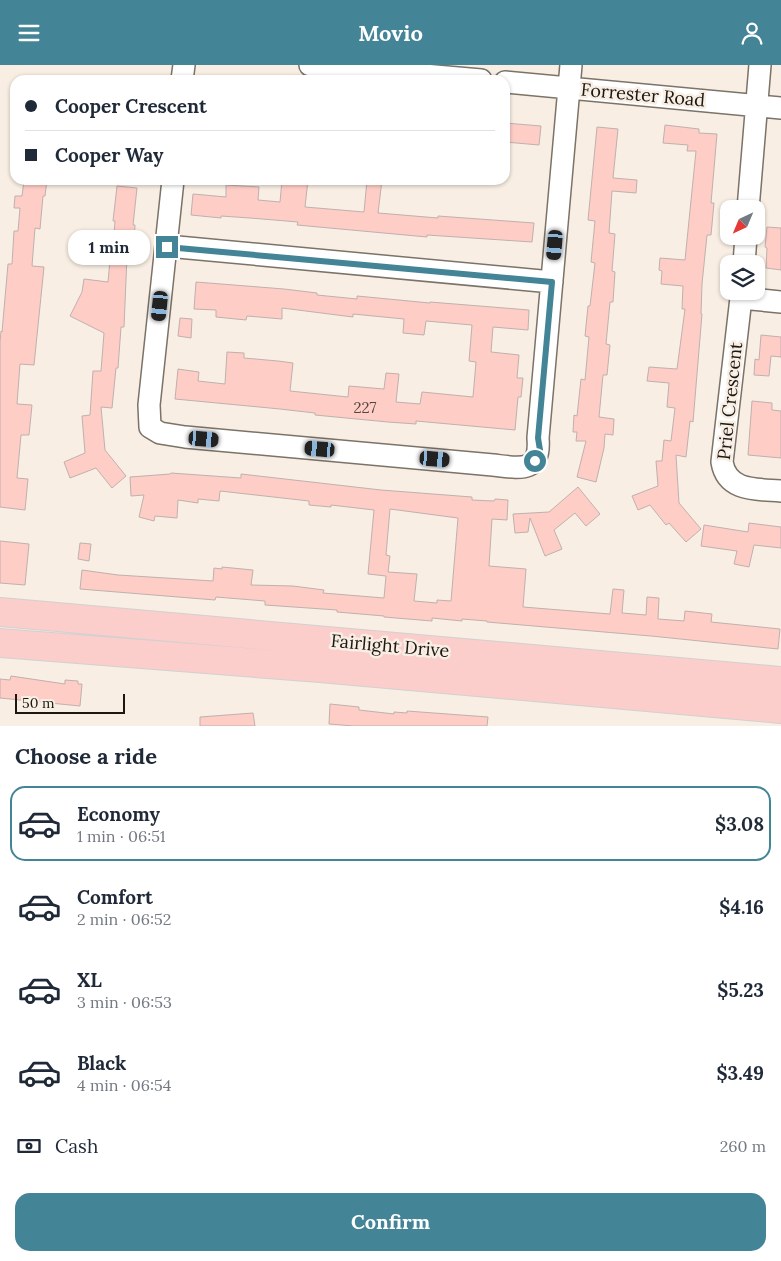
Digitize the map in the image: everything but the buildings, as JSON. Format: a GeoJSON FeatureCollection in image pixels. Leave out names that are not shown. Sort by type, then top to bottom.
{"type":"FeatureCollection","features":[{"type":"Feature","properties":{"kind":"main road","name":"Fairlight Drive"},"geometry":{"type":"LineString","coordinates":[[0,612],[781,681]]}},
{"type":"Feature","properties":{"kind":"main road","name":"Fairlight Drive"},"geometry":{"type":"LineString","coordinates":[[0,643],[320,668],[781,709]]}},
{"type":"Feature","properties":{"kind":"street"},"geometry":{"type":"LineString","coordinates":[[310,65],[383,68],[440,75]]}},
{"type":"Feature","properties":{"kind":"street"},"geometry":{"type":"LineString","coordinates":[[173,185],[149,405],[150,427],[160,433],[185,437],[521,469],[535,461],[540,450],[538,438],[571,65]]}},
{"type":"Feature","properties":{"kind":"street"},"geometry":{"type":"LineString","coordinates":[[749,200],[760,65]]}},
{"type":"Feature","properties":{"kind":"street","name":"Forrester Road"},"geometry":{"type":"LineString","coordinates":[[510,82],[781,107]]}},
{"type":"Feature","properties":{"kind":"street"},"geometry":{"type":"LineString","coordinates":[[167,247],[552,282]]}},
{"type":"Feature","properties":{"kind":"street","name":"Priel Crescent"},"geometry":{"type":"LineString","coordinates":[[765,299],[781,302]]}},
{"type":"Feature","properties":{"kind":"street","name":"Priel Crescent"},"geometry":{"type":"LineString","coordinates":[[741,300],[722,461],[723,469],[737,485],[754,489],[781,491]]}},
{"type":"Feature","properties":{"kind":"route"},"geometry":{"type":"LineString","coordinates":[[167,247],[552,282],[538,438],[540,450],[535,461]]}}]}
